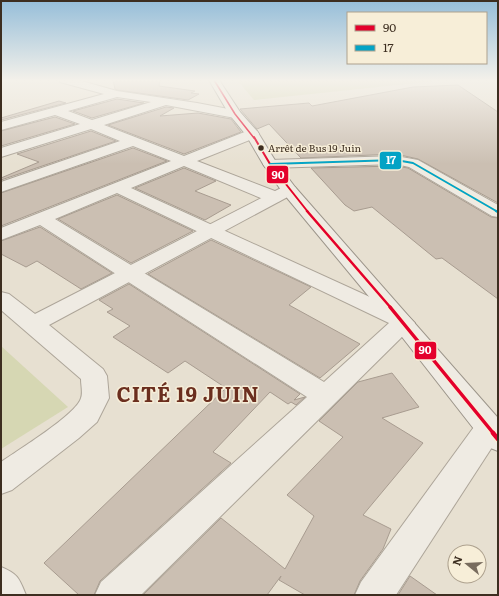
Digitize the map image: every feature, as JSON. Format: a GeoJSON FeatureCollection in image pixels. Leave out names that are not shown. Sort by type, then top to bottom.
{"type":"FeatureCollection","features":[{"type":"Feature","properties":{"kind":"street"},"geometry":{"type":"LineString","coordinates":[[1,126],[65,108]]}},
{"type":"Feature","properties":{"kind":"street"},"geometry":{"type":"LineString","coordinates":[[1,153],[148,108]]}},
{"type":"Feature","properties":{"kind":"street"},"geometry":{"type":"LineString","coordinates":[[206,108],[235,114]]}},
{"type":"Feature","properties":{"kind":"street"},"geometry":{"type":"LineString","coordinates":[[231,108],[252,134],[270,164],[281,194],[400,321],[493,434],[374,595]]}},
{"type":"Feature","properties":{"kind":"street"},"geometry":{"type":"LineString","coordinates":[[57,110],[183,161],[281,194]]}},
{"type":"Feature","properties":{"kind":"street"},"geometry":{"type":"LineString","coordinates":[[1,114],[17,122]]}},
{"type":"Feature","properties":{"kind":"street"},"geometry":{"type":"LineString","coordinates":[[1,234],[252,134]]}},
{"type":"Feature","properties":{"kind":"street"},"geometry":{"type":"LineString","coordinates":[[1,187],[133,141]]}},
{"type":"Feature","properties":{"kind":"street"},"geometry":{"type":"LineString","coordinates":[[270,164],[396,160],[412,163],[498,212]]}},
{"type":"Feature","properties":{"kind":"street"},"geometry":{"type":"LineString","coordinates":[[118,187],[400,321]]}},
{"type":"Feature","properties":{"kind":"street"},"geometry":{"type":"LineString","coordinates":[[33,324],[281,194]]}},
{"type":"Feature","properties":{"kind":"street"},"geometry":{"type":"LineString","coordinates":[[42,218],[326,396]]}},
{"type":"Feature","properties":{"kind":"street"},"geometry":{"type":"LineString","coordinates":[[1,299],[94,376],[95,398],[87,414],[69,430],[1,480]]}},
{"type":"Feature","properties":{"kind":"street"},"geometry":{"type":"LineString","coordinates":[[114,595],[326,396],[400,321]]}},
{"type":"Feature","properties":{"kind":"street"},"geometry":{"type":"LineString","coordinates":[[1,586],[7,595]]}},
{"type":"Feature","properties":{"kind":"green space"},"geometry":{"type":"Polygon","coordinates":[[[1,346],[68,407],[1,449],[1,346]]]}},
{"type":"Feature","properties":{"kind":"building"},"geometry":{"type":"Polygon","coordinates":[[[36,108],[48,108],[1,120],[1,118],[36,108]]]}},
{"type":"Feature","properties":{"kind":"building"},"geometry":{"type":"Polygon","coordinates":[[[85,108],[127,108],[92,118],[73,111],[85,108]]]}},
{"type":"Feature","properties":{"kind":"building"},"geometry":{"type":"Polygon","coordinates":[[[163,108],[173,108],[174,108],[160,116],[198,113],[231,119],[241,132],[184,154],[108,125],[163,108]]]}},
{"type":"Feature","properties":{"kind":"building"},"geometry":{"type":"Polygon","coordinates":[[[492,108],[498,112],[498,203],[418,159],[396,154],[301,158],[269,124],[257,129],[240,109],[492,108]]]}},
{"type":"Feature","properties":{"kind":"building"},"geometry":{"type":"Polygon","coordinates":[[[55,117],[75,124],[1,146],[1,131],[55,117]]]}},
{"type":"Feature","properties":{"kind":"building"},"geometry":{"type":"Polygon","coordinates":[[[91,131],[116,141],[1,180],[1,178],[39,162],[17,154],[91,131]]]}},
{"type":"Feature","properties":{"kind":"building"},"geometry":{"type":"Polygon","coordinates":[[[133,148],[167,161],[1,226],[1,193],[133,148]]]}},
{"type":"Feature","properties":{"kind":"building"},"geometry":{"type":"Polygon","coordinates":[[[396,166],[408,168],[491,217],[498,218],[498,299],[442,258],[436,259],[372,207],[354,211],[345,205],[311,168],[396,166]]]}},
{"type":"Feature","properties":{"kind":"building"},"geometry":{"type":"Polygon","coordinates":[[[184,168],[216,181],[195,191],[231,205],[205,220],[135,188],[184,168]]]}},
{"type":"Feature","properties":{"kind":"building"},"geometry":{"type":"Polygon","coordinates":[[[117,195],[193,231],[131,263],[58,219],[117,195]]]}},
{"type":"Feature","properties":{"kind":"building"},"geometry":{"type":"Polygon","coordinates":[[[40,227],[112,273],[81,289],[37,261],[26,267],[1,254],[1,241],[40,227]]]}},
{"type":"Feature","properties":{"kind":"building"},"geometry":{"type":"Polygon","coordinates":[[[211,240],[311,287],[289,305],[360,344],[320,378],[148,274],[211,240]]]}},
{"type":"Feature","properties":{"kind":"building"},"geometry":{"type":"Polygon","coordinates":[[[129,284],[300,394],[294,400],[305,397],[296,405],[291,402],[288,404],[270,392],[213,452],[231,463],[100,581],[94,595],[79,595],[44,563],[226,388],[185,361],[168,373],[113,337],[130,326],[107,312],[113,309],[99,300],[129,284]]]}},
{"type":"Feature","properties":{"kind":"building"},"geometry":{"type":"Polygon","coordinates":[[[392,373],[419,407],[382,418],[423,443],[363,515],[391,529],[383,549],[360,581],[354,595],[305,595],[279,580],[281,576],[267,595],[143,595],[221,518],[285,569],[314,516],[287,495],[343,437],[319,421],[358,382],[392,373]]]}},
{"type":"Feature","properties":{"kind":"building"},"geometry":{"type":"Polygon","coordinates":[[[410,576],[437,595],[398,595],[410,576]]]}},
{"type":"Feature","properties":{"kind":"transit line","name":"90"},"geometry":{"type":"LineString","coordinates":[[231,108],[252,134],[270,164],[289,190],[403,323],[498,439]]}},
{"type":"Feature","properties":{"kind":"transit line","name":"17"},"geometry":{"type":"LineString","coordinates":[[270,164],[396,160],[413,163],[498,212]]}},
{"type":"Feature","properties":{"kind":"place","name":"Arrêt de Bus 19 Juin"},"geometry":{"type":"Point","coordinates":[261,148]}},
{"type":"Feature","properties":{"kind":"district","name":"CITÉ 19 JUIN"},"geometry":{"type":"Point","coordinates":[188,395]}}]}
